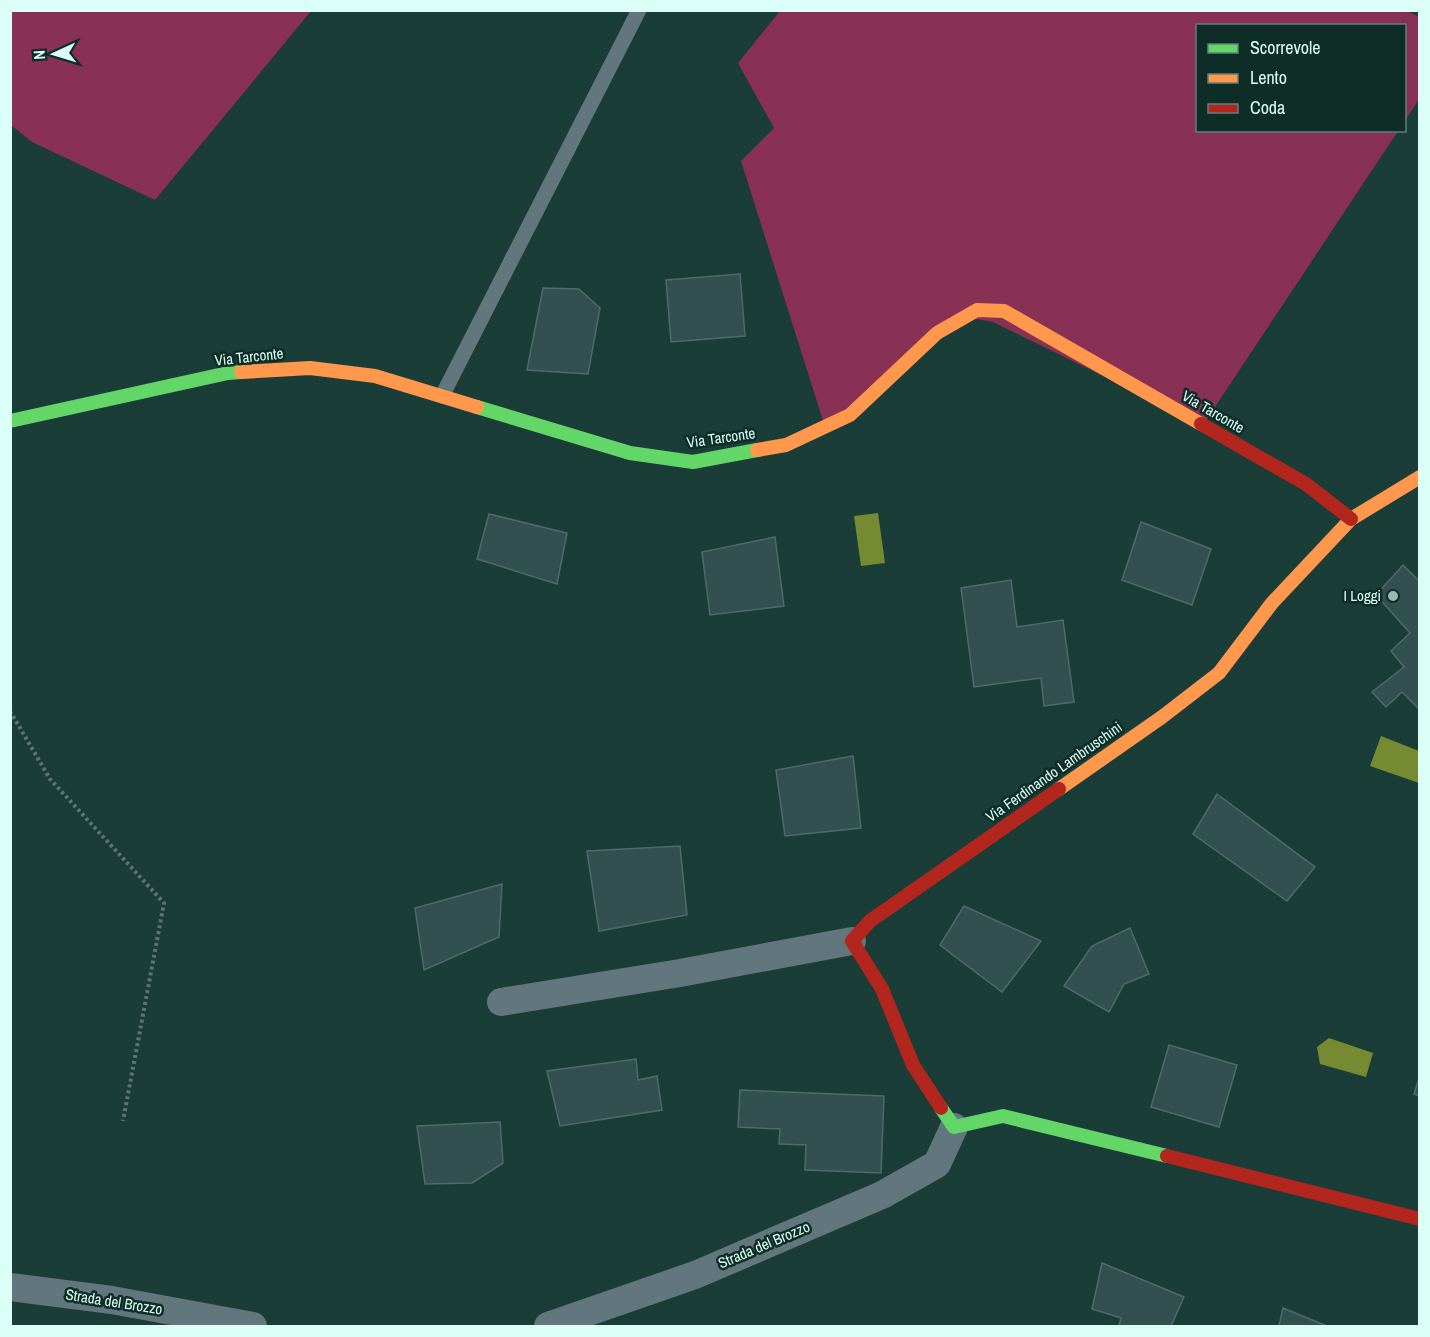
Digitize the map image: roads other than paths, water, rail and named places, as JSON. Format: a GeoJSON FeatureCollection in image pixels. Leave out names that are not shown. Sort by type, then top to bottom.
{"type":"FeatureCollection","features":[{"type":"Feature","properties":{"kind":"street","name":"Via Tarconte"},"geometry":{"type":"LineString","coordinates":[[10,421],[228,373],[310,368],[375,376],[630,453],[693,462],[786,445],[850,415],[937,333],[977,310],[1004,311],[1306,484],[1351,519]]}},
{"type":"Feature","properties":{"kind":"street","name":"Via Ferdinando Lambruschini"},"geometry":{"type":"LineString","coordinates":[[852,941],[870,921],[1162,717],[1219,673],[1272,603],[1351,519],[1419,477]]}},
{"type":"Feature","properties":{"kind":"street"},"geometry":{"type":"LineString","coordinates":[[501,1002],[680,973],[852,941],[882,989],[913,1065],[954,1128],[1003,1116],[1419,1219]]}},
{"type":"Feature","properties":{"kind":"street","name":"Strada del Brozzo"},"geometry":{"type":"LineString","coordinates":[[548,1326],[695,1275],[882,1195],[938,1164],[954,1128]]}},
{"type":"Feature","properties":{"kind":"street","name":"Strada del Brozzo"},"geometry":{"type":"LineString","coordinates":[[10,1287],[112,1300],[253,1326]]}},
{"type":"Feature","properties":{"kind":"lane"},"geometry":{"type":"LineString","coordinates":[[442,396],[639,10]]}},
{"type":"Feature","properties":{"kind":"place","name":"I Loggi"},"geometry":{"type":"Point","coordinates":[1393,596]}}]}
